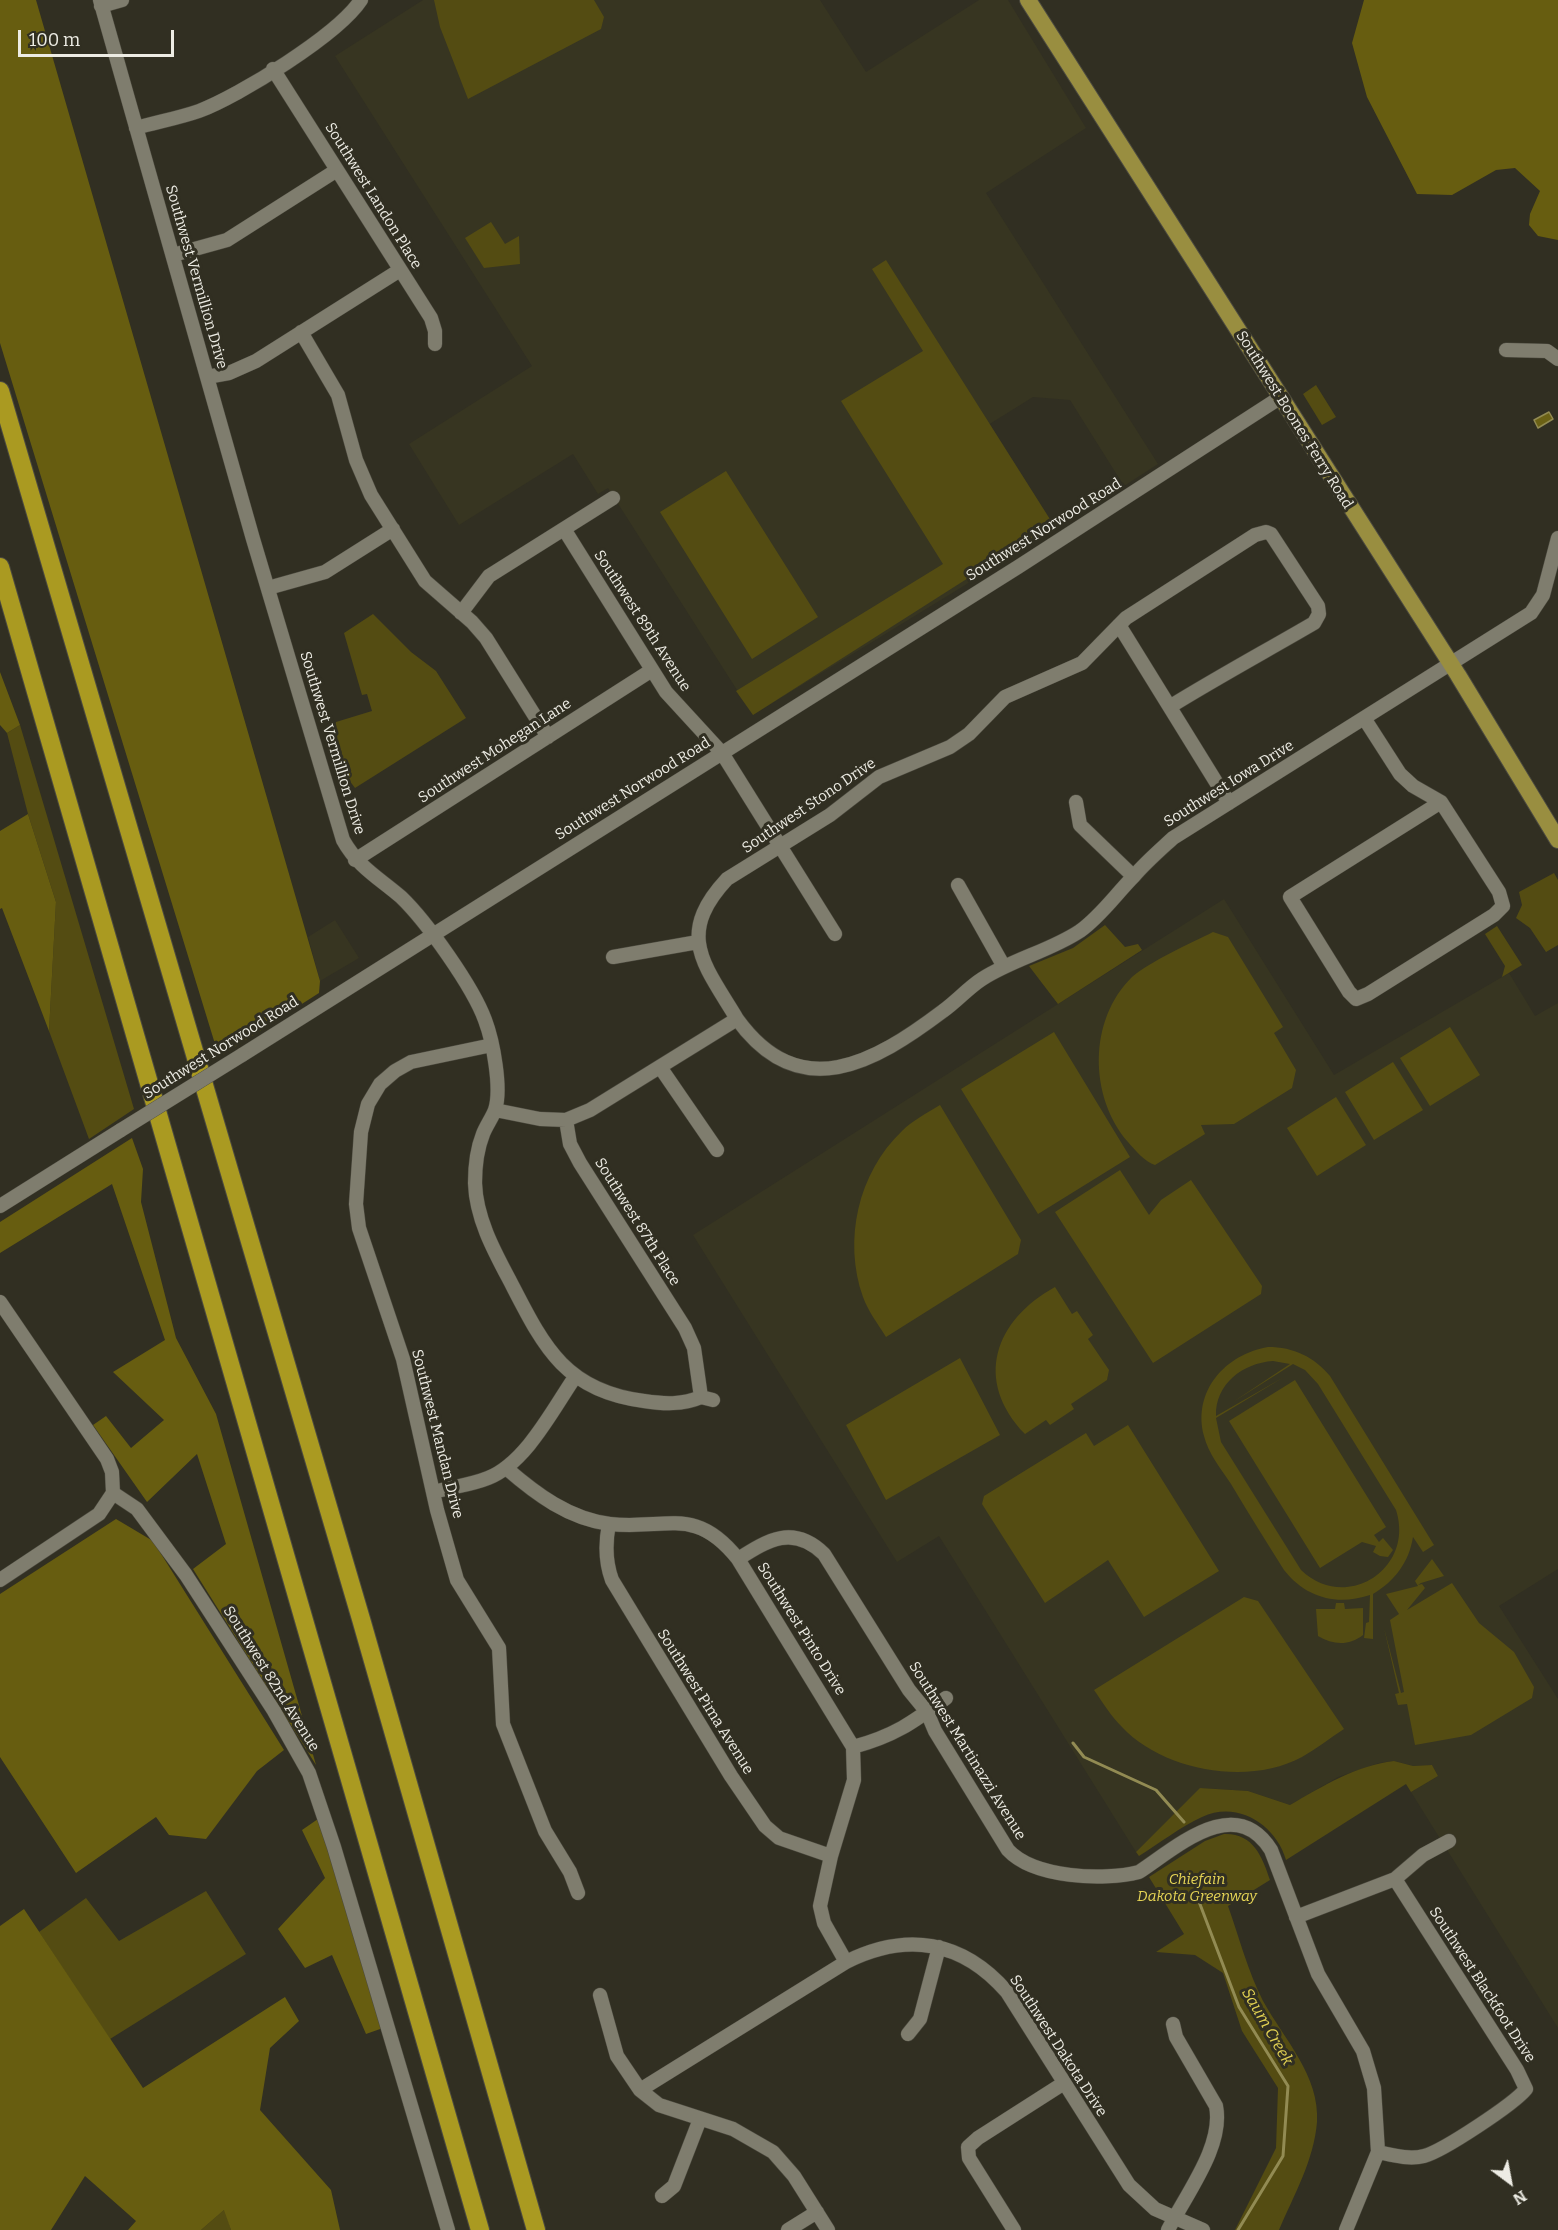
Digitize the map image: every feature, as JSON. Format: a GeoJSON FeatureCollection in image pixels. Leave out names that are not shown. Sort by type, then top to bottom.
{"type":"FeatureCollection","features":[{"type":"Feature","properties":{"kind":"highway"},"geometry":{"type":"LineString","coordinates":[[0,392],[364,1630],[536,2230]]}},
{"type":"Feature","properties":{"kind":"highway"},"geometry":{"type":"LineString","coordinates":[[0,567],[480,2230]]}},
{"type":"Feature","properties":{"kind":"main road","name":"Southwest Boones Ferry Road"},"geometry":{"type":"LineString","coordinates":[[1028,0],[1281,397],[1558,840]]}},
{"type":"Feature","properties":{"kind":"street"},"geometry":{"type":"LineString","coordinates":[[101,3],[122,0]]}},
{"type":"Feature","properties":{"kind":"street"},"geometry":{"type":"LineString","coordinates":[[136,128],[208,107],[338,27],[361,0]]}},
{"type":"Feature","properties":{"kind":"street","name":"Southwest Vermillion Drive"},"geometry":{"type":"LineString","coordinates":[[101,3],[207,377],[339,828],[355,860],[369,874],[401,898],[433,933],[485,1017],[496,1065],[495,1110],[482,1135],[475,1184],[479,1210],[493,1249],[541,1341],[575,1377],[602,1391],[627,1399],[687,1403],[707,1398]]}},
{"type":"Feature","properties":{"kind":"street","name":"Southwest Landon Place"},"geometry":{"type":"LineString","coordinates":[[273,69],[431,318],[435,331],[435,344]]}},
{"type":"Feature","properties":{"kind":"street"},"geometry":{"type":"LineString","coordinates":[[173,255],[221,243],[337,170]]}},
{"type":"Feature","properties":{"kind":"street"},"geometry":{"type":"LineString","coordinates":[[207,377],[242,369],[400,270]]}},
{"type":"Feature","properties":{"kind":"street"},"geometry":{"type":"LineString","coordinates":[[301,332],[338,395],[363,478],[393,529],[425,580],[486,638],[548,737]]}},
{"type":"Feature","properties":{"kind":"street"},"geometry":{"type":"LineString","coordinates":[[1506,350],[1547,351],[1558,359]]}},
{"type":"Feature","properties":{"kind":"street","name":"Southwest Norwood Road"},"geometry":{"type":"LineString","coordinates":[[0,1206],[722,753],[1281,397]]}},
{"type":"Feature","properties":{"kind":"street"},"geometry":{"type":"LineString","coordinates":[[461,613],[489,576],[613,498]]}},
{"type":"Feature","properties":{"kind":"street"},"geometry":{"type":"LineString","coordinates":[[268,588],[325,572],[393,529]]}},
{"type":"Feature","properties":{"kind":"street","name":"Southwest 89th Avenue"},"geometry":{"type":"LineString","coordinates":[[564,529],[676,705],[703,729],[722,753],[835,934]]}},
{"type":"Feature","properties":{"kind":"street","name":"Southwest Stono Drive"},"geometry":{"type":"LineString","coordinates":[[698,942],[698,928],[713,894],[727,879],[830,815],[879,777],[950,747],[969,734],[1005,697],[1082,663],[1119,626],[1245,541],[1266,532],[1275,539],[1318,606],[1319,614],[1314,623],[1171,706]]}},
{"type":"Feature","properties":{"kind":"street","name":"Southwest Iowa Drive"},"geometry":{"type":"LineString","coordinates":[[736,1019],[758,1045],[794,1066],[813,1068],[854,1065],[872,1058],[941,1012],[1003,965],[1079,931],[1096,917],[1133,876],[1173,838],[1531,613],[1554,578],[1558,537]]}},
{"type":"Feature","properties":{"kind":"street"},"geometry":{"type":"LineString","coordinates":[[1119,626],[1171,706],[1229,803]]}},
{"type":"Feature","properties":{"kind":"street","name":"Southwest Mohegan Lane"},"geometry":{"type":"LineString","coordinates":[[355,860],[652,670]]}},
{"type":"Feature","properties":{"kind":"street"},"geometry":{"type":"LineString","coordinates":[[1364,718],[1400,774],[1413,786],[1441,802],[1499,892],[1503,906],[1494,915],[1356,999],[1349,992],[1290,897],[1441,802]]}},
{"type":"Feature","properties":{"kind":"street"},"geometry":{"type":"LineString","coordinates":[[1076,802],[1080,825],[1133,876]]}},
{"type":"Feature","properties":{"kind":"street"},"geometry":{"type":"LineString","coordinates":[[958,885],[1003,965]]}},
{"type":"Feature","properties":{"kind":"street"},"geometry":{"type":"LineString","coordinates":[[495,1110],[540,1119],[566,1120],[590,1110],[736,1019],[703,960],[698,942],[613,957]]}},
{"type":"Feature","properties":{"kind":"street","name":"Southwest Mandan Drive"},"geometry":{"type":"LineString","coordinates":[[492,1045],[411,1062],[395,1071],[380,1084],[368,1104],[361,1132],[356,1204],[359,1228],[403,1359],[457,1580],[499,1648],[502,1718],[507,1734],[545,1831],[570,1872],[578,1893]]}},
{"type":"Feature","properties":{"kind":"street"},"geometry":{"type":"LineString","coordinates":[[660,1067],[717,1150]]}},
{"type":"Feature","properties":{"kind":"street","name":"Southwest 87th Place"},"geometry":{"type":"LineString","coordinates":[[566,1120],[570,1144],[580,1163],[694,1347],[707,1398]]}},
{"type":"Feature","properties":{"kind":"street"},"geometry":{"type":"LineString","coordinates":[[0,1302],[103,1452],[112,1472],[113,1493],[109,1503],[99,1514],[0,1580]]}},
{"type":"Feature","properties":{"kind":"street"},"geometry":{"type":"LineString","coordinates":[[434,1492],[488,1478],[506,1468],[521,1454],[575,1377]]}},
{"type":"Feature","properties":{"kind":"street","name":"Southwest Pinto Drive"},"geometry":{"type":"LineString","coordinates":[[506,1468],[544,1498],[566,1511],[609,1524],[677,1522],[694,1525],[711,1531],[724,1541],[738,1559],[853,1748],[854,1780],[831,1856],[820,1906],[824,1923],[846,1962]]}},
{"type":"Feature","properties":{"kind":"street","name":"Southwest 82nd Avenue"},"geometry":{"type":"LineString","coordinates":[[113,1493],[137,1509],[186,1575],[274,1711],[309,1773],[334,1847],[448,2230]]}},
{"type":"Feature","properties":{"kind":"street","name":"Southwest Pima Avenue"},"geometry":{"type":"LineString","coordinates":[[609,1524],[605,1544],[607,1566],[612,1580],[731,1776],[765,1826],[779,1838],[831,1856]]}},
{"type":"Feature","properties":{"kind":"street","name":"Southwest Martinazzi Avenue"},"geometry":{"type":"LineString","coordinates":[[738,1559],[777,1538],[803,1540],[818,1548],[830,1562],[909,1690],[927,1712],[935,1731],[1008,1850],[1022,1862],[1081,1876],[1128,1875],[1139,1872],[1203,1831],[1232,1824],[1252,1830],[1267,1844],[1324,1986],[1354,2036],[1369,2068],[1377,2109],[1378,2152],[1346,2230]]}},
{"type":"Feature","properties":{"kind":"street"},"geometry":{"type":"LineString","coordinates":[[853,1748],[905,1729],[946,1698]]}},
{"type":"Feature","properties":{"kind":"street"},"geometry":{"type":"LineString","coordinates":[[1296,1917],[1395,1879],[1423,1856],[1449,1841]]}},
{"type":"Feature","properties":{"kind":"street","name":"Southwest Blackfoot Drive"},"geometry":{"type":"LineString","coordinates":[[1378,2152],[1403,2157],[1424,2156],[1510,2103],[1526,2089],[1517,2070],[1395,1879]]}},
{"type":"Feature","properties":{"kind":"street","name":"Southwest Dakota Drive"},"geometry":{"type":"LineString","coordinates":[[640,2090],[846,1962],[868,1951],[892,1945],[922,1944],[939,1947],[969,1959],[996,1980],[1129,2186],[1171,2224],[1203,2230]]}},
{"type":"Feature","properties":{"kind":"street"},"geometry":{"type":"LineString","coordinates":[[908,2034],[920,2019],[939,1947]]}},
{"type":"Feature","properties":{"kind":"street"},"geometry":{"type":"LineString","coordinates":[[600,1995],[617,2056],[630,2079],[640,2090],[659,2105],[733,2129],[773,2152],[794,2176],[828,2230]]}},
{"type":"Feature","properties":{"kind":"street"},"geometry":{"type":"LineString","coordinates":[[1171,2224],[1211,2149],[1218,2132],[1219,2118],[1216,2106],[1176,2037],[1173,2024]]}},
{"type":"Feature","properties":{"kind":"street"},"geometry":{"type":"LineString","coordinates":[[1014,2230],[969,2158],[968,2147],[978,2138],[1064,2083]]}},
{"type":"Feature","properties":{"kind":"street"},"geometry":{"type":"LineString","coordinates":[[662,2196],[674,2186],[700,2119]]}},
{"type":"Feature","properties":{"kind":"street"},"geometry":{"type":"LineString","coordinates":[[788,2230],[817,2212]]}},
{"type":"Feature","properties":{"kind":"shaded area"},"geometry":{"type":"Polygon","coordinates":[[[0,0],[36,0],[320,981],[319,993],[219,1057],[0,343],[0,0]]]}},
{"type":"Feature","properties":{"kind":"shaded area"},"geometry":{"type":"Polygon","coordinates":[[[423,0],[820,0],[866,72],[979,0],[1008,0],[1086,128],[986,193],[1158,464],[1124,486],[1070,400],[1033,397],[988,425],[1055,530],[753,715],[608,488],[598,494],[573,454],[459,525],[409,444],[532,366],[335,56],[423,0]]]}},
{"type":"Feature","properties":{"kind":"shaded area"},"geometry":{"type":"Polygon","coordinates":[[[1364,0],[1558,0],[1558,240],[1538,236],[1529,225],[1530,214],[1540,191],[1515,168],[1496,170],[1452,195],[1417,194],[1367,97],[1352,43],[1364,0]]]}},
{"type":"Feature","properties":{"kind":"shaded area"},"geometry":{"type":"Polygon","coordinates":[[[1549,412],[1553,419],[1538,428],[1534,420],[1549,412]]]}},
{"type":"Feature","properties":{"kind":"shaded area"},"geometry":{"type":"Polygon","coordinates":[[[0,672],[20,725],[7,733],[0,725],[0,672]]]}},
{"type":"Feature","properties":{"kind":"shaded area"},"geometry":{"type":"Polygon","coordinates":[[[28,814],[56,902],[49,1031],[2,908],[0,909],[0,831],[28,814]]]}},
{"type":"Feature","properties":{"kind":"shaded area"},"geometry":{"type":"Polygon","coordinates":[[[1224,899],[1334,1075],[1509,973],[1535,1016],[1558,1003],[1558,1569],[1499,1606],[1558,1699],[1558,2028],[1411,1792],[1438,1776],[1432,1765],[1413,1766],[1394,1761],[1379,1763],[1338,1777],[1290,1805],[1248,1791],[1201,1788],[1136,1852],[939,1536],[897,1562],[693,1235],[1224,899]]]}},
{"type":"Feature","properties":{"kind":"shaded area"},"geometry":{"type":"Polygon","coordinates":[[[335,920],[359,958],[320,981],[308,937],[335,920]]]}},
{"type":"Feature","properties":{"kind":"shaded area"},"geometry":{"type":"Polygon","coordinates":[[[132,1138],[143,1169],[141,1202],[176,1338],[216,1414],[316,1765],[193,1569],[226,1544],[197,1454],[147,1502],[93,1425],[106,1416],[131,1448],[164,1420],[113,1372],[165,1340],[112,1184],[0,1253],[0,1222],[132,1138]]]}},
{"type":"Feature","properties":{"kind":"shaded area"},"geometry":{"type":"Polygon","coordinates":[[[116,1519],[153,1541],[284,1750],[257,1771],[206,1839],[169,1835],[156,1817],[76,1873],[0,1757],[0,1594],[116,1519]]]}},
{"type":"Feature","properties":{"kind":"shaded area"},"geometry":{"type":"Polygon","coordinates":[[[318,1819],[383,2028],[366,2034],[332,1955],[305,1968],[278,1929],[325,1878],[302,1830],[318,1819]]]}},
{"type":"Feature","properties":{"kind":"shaded area"},"geometry":{"type":"Polygon","coordinates":[[[24,1909],[143,2088],[285,1997],[299,2021],[270,2048],[260,2110],[331,2190],[340,2230],[231,2230],[224,2210],[201,2230],[128,2230],[136,2221],[85,2176],[51,2230],[0,2230],[0,1926],[24,1909]]]}},
{"type":"Feature","properties":{"kind":"green space"},"geometry":{"type":"Polygon","coordinates":[[[434,0],[594,0],[604,17],[601,29],[468,99],[440,27],[434,0]]]}},
{"type":"Feature","properties":{"kind":"green space"},"geometry":{"type":"Polygon","coordinates":[[[491,222],[505,244],[519,236],[520,264],[484,268],[465,238],[491,222]]]}},
{"type":"Feature","properties":{"kind":"green space"},"geometry":{"type":"Polygon","coordinates":[[[886,260],[1053,524],[753,715],[736,691],[943,564],[841,401],[923,351],[872,269],[886,260]]]}},
{"type":"Feature","properties":{"kind":"green space"},"geometry":{"type":"Polygon","coordinates":[[[1316,385],[1336,417],[1322,425],[1303,394],[1316,385]]]}},
{"type":"Feature","properties":{"kind":"green space"},"geometry":{"type":"Polygon","coordinates":[[[726,471],[818,617],[752,659],[660,512],[726,471]]]}},
{"type":"Feature","properties":{"kind":"green space"},"geometry":{"type":"Polygon","coordinates":[[[373,614],[411,652],[436,671],[466,718],[355,788],[343,772],[331,734],[336,722],[372,711],[367,694],[362,695],[344,633],[373,614]]]}},
{"type":"Feature","properties":{"kind":"green space"},"geometry":{"type":"Polygon","coordinates":[[[20,725],[134,1109],[89,1139],[49,1031],[56,902],[28,814],[7,733],[20,725]]]}},
{"type":"Feature","properties":{"kind":"green space"},"geometry":{"type":"Polygon","coordinates":[[[1554,873],[1558,880],[1558,945],[1546,952],[1530,928],[1516,918],[1522,905],[1519,892],[1554,873]]]}},
{"type":"Feature","properties":{"kind":"green space"},"geometry":{"type":"Polygon","coordinates":[[[1105,925],[1125,947],[1138,944],[1142,950],[1058,1004],[1029,966],[1073,948],[1105,925]]]}},
{"type":"Feature","properties":{"kind":"green space"},"geometry":{"type":"Polygon","coordinates":[[[1497,926],[1522,965],[1502,977],[1505,966],[1485,934],[1497,926]]]}},
{"type":"Feature","properties":{"kind":"green space"},"geometry":{"type":"Polygon","coordinates":[[[1213,932],[1228,937],[1283,1027],[1274,1033],[1296,1070],[1292,1088],[1234,1124],[1201,1125],[1205,1134],[1155,1165],[1144,1159],[1128,1142],[1115,1124],[1106,1103],[1099,1059],[1101,1036],[1107,1015],[1118,995],[1132,977],[1159,959],[1213,932]]]}},
{"type":"Feature","properties":{"kind":"green space"},"geometry":{"type":"Polygon","coordinates":[[[1450,1027],[1480,1075],[1430,1106],[1400,1058],[1450,1027]]]}},
{"type":"Feature","properties":{"kind":"green space"},"geometry":{"type":"Polygon","coordinates":[[[1054,1032],[1130,1157],[1038,1214],[961,1089],[1054,1032]]]}},
{"type":"Feature","properties":{"kind":"green space"},"geometry":{"type":"Polygon","coordinates":[[[1393,1062],[1423,1110],[1374,1140],[1345,1092],[1393,1062]]]}},
{"type":"Feature","properties":{"kind":"green space"},"geometry":{"type":"Polygon","coordinates":[[[1336,1097],[1366,1145],[1317,1176],[1287,1128],[1336,1097]]]}},
{"type":"Feature","properties":{"kind":"green space"},"geometry":{"type":"Polygon","coordinates":[[[940,1105],[1021,1240],[1018,1254],[886,1337],[865,1302],[857,1275],[854,1253],[858,1208],[865,1187],[887,1148],[906,1127],[940,1105]]]}},
{"type":"Feature","properties":{"kind":"green space"},"geometry":{"type":"Polygon","coordinates":[[[1120,1170],[1149,1215],[1161,1200],[1191,1180],[1262,1286],[1261,1294],[1153,1363],[1055,1212],[1120,1170]]]}},
{"type":"Feature","properties":{"kind":"green space"},"geometry":{"type":"Polygon","coordinates":[[[1055,1287],[1072,1314],[1077,1311],[1093,1335],[1088,1339],[1109,1370],[1107,1380],[1071,1404],[1074,1409],[1050,1425],[1046,1420],[1025,1434],[1009,1414],[999,1393],[996,1372],[998,1353],[1005,1334],[1018,1316],[1034,1301],[1055,1287]]]}},
{"type":"Feature","properties":{"kind":"green space"},"geometry":{"type":"Polygon","coordinates":[[[1277,1347],[1295,1351],[1310,1358],[1324,1369],[1434,1545],[1423,1552],[1413,1537],[1408,1555],[1400,1570],[1373,1594],[1373,1639],[1364,1638],[1366,1623],[1369,1622],[1370,1595],[1346,1600],[1323,1597],[1312,1593],[1293,1580],[1284,1570],[1208,1449],[1202,1420],[1203,1404],[1208,1390],[1226,1366],[1253,1351],[1277,1347]],[[1273,1361],[1262,1363],[1251,1366],[1233,1377],[1220,1394],[1216,1416],[1284,1377],[1216,1418],[1221,1442],[1301,1570],[1319,1582],[1338,1587],[1356,1585],[1372,1578],[1386,1566],[1396,1550],[1399,1531],[1396,1510],[1318,1384],[1305,1370],[1293,1364],[1233,1402],[1290,1364],[1273,1361]]]}},
{"type":"Feature","properties":{"kind":"green space"},"geometry":{"type":"Polygon","coordinates":[[[960,1358],[1000,1435],[886,1500],[846,1425],[960,1358]]]}},
{"type":"Feature","properties":{"kind":"green space"},"geometry":{"type":"Polygon","coordinates":[[[1295,1380],[1386,1527],[1374,1535],[1379,1542],[1383,1538],[1393,1550],[1388,1557],[1373,1552],[1376,1546],[1362,1542],[1320,1568],[1229,1421],[1295,1380]]]}},
{"type":"Feature","properties":{"kind":"green space"},"geometry":{"type":"Polygon","coordinates":[[[1128,1425],[1219,1571],[1144,1617],[1108,1560],[1045,1603],[982,1504],[984,1496],[1086,1433],[1094,1446],[1128,1425]]]}},
{"type":"Feature","properties":{"kind":"green space"},"geometry":{"type":"Polygon","coordinates":[[[1432,1559],[1444,1576],[1418,1585],[1422,1584],[1425,1588],[1407,1610],[1452,1583],[1479,1623],[1514,1652],[1534,1687],[1532,1698],[1471,1735],[1415,1745],[1407,1704],[1398,1705],[1395,1694],[1399,1693],[1384,1628],[1401,1693],[1404,1692],[1390,1620],[1399,1614],[1386,1594],[1418,1586],[1415,1581],[1432,1559]]]}},
{"type":"Feature","properties":{"kind":"green space"},"geometry":{"type":"Polygon","coordinates":[[[1244,1597],[1258,1601],[1344,1729],[1302,1757],[1281,1766],[1257,1771],[1233,1772],[1183,1763],[1139,1742],[1118,1723],[1094,1690],[1244,1597]]]}},
{"type":"Feature","properties":{"kind":"green space"},"geometry":{"type":"Polygon","coordinates":[[[1336,1603],[1344,1603],[1345,1609],[1363,1608],[1363,1635],[1358,1639],[1341,1643],[1318,1636],[1316,1609],[1335,1609],[1336,1603]]]}},
{"type":"Feature","properties":{"kind":"green space","name":"Chiefain Dakota Greenway"},"geometry":{"type":"Polygon","coordinates":[[[1394,1761],[1413,1766],[1432,1765],[1438,1776],[1411,1792],[1406,1784],[1286,1860],[1274,1836],[1265,1827],[1242,1814],[1229,1812],[1202,1817],[1139,1856],[1136,1852],[1200,1788],[1248,1791],[1290,1805],[1353,1772],[1394,1761]]]}},
{"type":"Feature","properties":{"kind":"green space","name":"Chiefain Dakota Greenway"},"geometry":{"type":"Polygon","coordinates":[[[1224,1834],[1242,1837],[1255,1848],[1270,1880],[1228,1906],[1258,1990],[1299,2058],[1313,2089],[1316,2105],[1317,2122],[1312,2150],[1279,2230],[1235,2230],[1276,2148],[1278,2088],[1242,2031],[1223,1973],[1195,1955],[1156,1952],[1184,1934],[1149,1877],[1205,1841],[1224,1834]]]}},
{"type":"Feature","properties":{"kind":"green space"},"geometry":{"type":"Polygon","coordinates":[[[206,1891],[246,1954],[110,2039],[39,1932],[86,1898],[119,1941],[206,1891]]]}},
{"type":"Feature","properties":{"kind":"green space"},"geometry":{"type":"Polygon","coordinates":[[[225,2209],[231,2230],[201,2230],[225,2209]]]}},
{"type":"Feature","properties":{"kind":"waterway","name":"Saum Creek"},"geometry":{"type":"LineString","coordinates":[[1073,1743],[1084,1757],[1156,1790],[1184,1822]]}},
{"type":"Feature","properties":{"kind":"waterway","name":"Saum Creek"},"geometry":{"type":"LineString","coordinates":[[1198,1899],[1239,2007],[1288,2086],[1283,2156],[1238,2230]]}}]}
